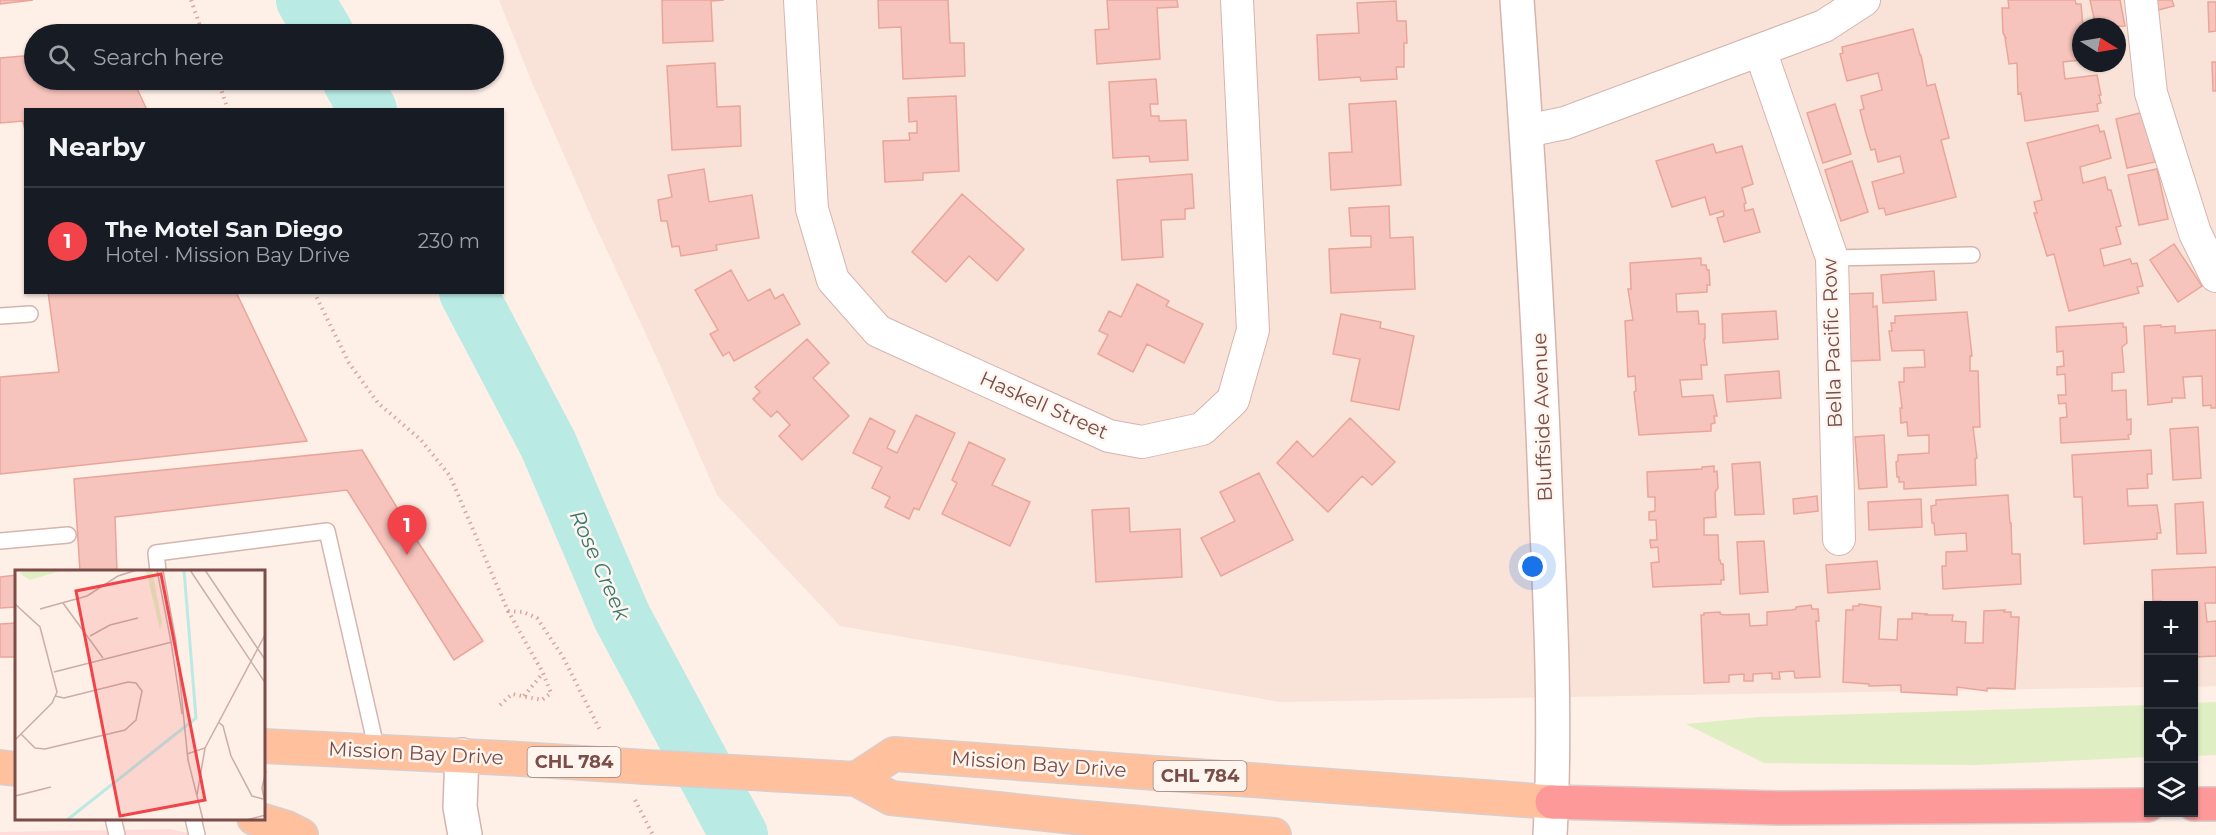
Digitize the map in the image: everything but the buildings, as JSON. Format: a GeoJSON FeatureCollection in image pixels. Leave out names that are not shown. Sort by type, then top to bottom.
{"type":"FeatureCollection","features":[{"type":"Feature","properties":{"kind":"highway"},"geometry":{"type":"LineString","coordinates":[[1552,802],[1780,808],[2144,805]]}},
{"type":"Feature","properties":{"kind":"highway"},"geometry":{"type":"LineString","coordinates":[[2198,804],[2216,804]]}},
{"type":"Feature","properties":{"kind":"main road","name":"Mission Bay Drive"},"geometry":{"type":"LineString","coordinates":[[266,746],[462,755],[856,779],[891,798],[1274,835]]}},
{"type":"Feature","properties":{"kind":"main road","name":"Mission Bay Drive"},"geometry":{"type":"LineString","coordinates":[[856,779],[894,754],[1552,802]]}},
{"type":"Feature","properties":{"kind":"main road"},"geometry":{"type":"LineString","coordinates":[[0,760],[15,759]]}},
{"type":"Feature","properties":{"kind":"main road"},"geometry":{"type":"LineString","coordinates":[[0,767],[15,770]]}},
{"type":"Feature","properties":{"kind":"main road"},"geometry":{"type":"LineString","coordinates":[[258,820],[287,828],[300,835]]}},
{"type":"Feature","properties":{"kind":"street","name":"Haskell Street"},"geometry":{"type":"LineString","coordinates":[[800,0],[812,209],[833,280],[878,331],[1109,436],[1142,442],[1202,429],[1233,400],[1253,330],[1237,0]]}},
{"type":"Feature","properties":{"kind":"street","name":"Bluffside Avenue"},"geometry":{"type":"LineString","coordinates":[[1517,0],[1540,350],[1552,642],[1550,835]]}},
{"type":"Feature","properties":{"kind":"street"},"geometry":{"type":"LineString","coordinates":[[1526,131],[1565,123],[1824,26],[1864,0]]}},
{"type":"Feature","properties":{"kind":"street"},"geometry":{"type":"LineString","coordinates":[[2141,0],[2151,93],[2195,233],[2216,276]]}},
{"type":"Feature","properties":{"kind":"street","name":"Bella Pacific Row"},"geometry":{"type":"LineString","coordinates":[[1760,50],[1832,258],[1839,539]]}},
{"type":"Feature","properties":{"kind":"street"},"geometry":{"type":"LineString","coordinates":[[462,755],[460,807],[465,835]]}},
{"type":"Feature","properties":{"kind":"lane"},"geometry":{"type":"LineString","coordinates":[[1832,258],[1972,255]]}},
{"type":"Feature","properties":{"kind":"lane"},"geometry":{"type":"LineString","coordinates":[[0,316],[30,314]]}},
{"type":"Feature","properties":{"kind":"lane"},"geometry":{"type":"LineString","coordinates":[[158,570],[156,553],[327,531],[377,751]]}},
{"type":"Feature","properties":{"kind":"lane"},"geometry":{"type":"LineString","coordinates":[[0,542],[68,535]]}},
{"type":"Feature","properties":{"kind":"lane"},"geometry":{"type":"LineString","coordinates":[[113,820],[117,835]]}},
{"type":"Feature","properties":{"kind":"lane"},"geometry":{"type":"LineString","coordinates":[[193,820],[197,835]]}},
{"type":"Feature","properties":{"kind":"path"},"geometry":{"type":"LineString","coordinates":[[191,0],[199,24]]}},
{"type":"Feature","properties":{"kind":"path"},"geometry":{"type":"LineString","coordinates":[[221,90],[227,108]]}},
{"type":"Feature","properties":{"kind":"path"},"geometry":{"type":"LineString","coordinates":[[315,294],[349,363],[372,395],[378,403],[421,440],[450,476],[508,611],[543,673],[551,693],[542,700],[512,694],[497,708]]}},
{"type":"Feature","properties":{"kind":"path"},"geometry":{"type":"LineString","coordinates":[[508,611],[523,612],[537,618],[563,657],[604,740]]}},
{"type":"Feature","properties":{"kind":"path"},"geometry":{"type":"LineString","coordinates":[[524,696],[543,673]]}},
{"type":"Feature","properties":{"kind":"path"},"geometry":{"type":"LineString","coordinates":[[631,791],[653,835]]}},
{"type":"Feature","properties":{"kind":"shaded area"},"geometry":{"type":"Polygon","coordinates":[[[499,0],[2216,0],[2216,686],[2198,687],[2198,601],[2144,601],[2144,687],[1280,702],[840,626],[717,495],[531,80],[499,0]]]}},
{"type":"Feature","properties":{"kind":"shaded area"},"geometry":{"type":"Polygon","coordinates":[[[170,829],[195,835],[0,835],[0,832],[170,829]]]}},
{"type":"Feature","properties":{"kind":"green space"},"geometry":{"type":"Polygon","coordinates":[[[2216,702],[2216,755],[2198,756],[2198,703],[2216,702]]]}},
{"type":"Feature","properties":{"kind":"green space"},"geometry":{"type":"Polygon","coordinates":[[[2144,705],[2144,757],[1976,765],[1764,763],[1686,724],[1760,717],[2144,705]]]}},
{"type":"Feature","properties":{"kind":"waterway","name":"Rose Creek"},"geometry":{"type":"LineString","coordinates":[[305,0],[319,24]]}},
{"type":"Feature","properties":{"kind":"waterway","name":"Rose Creek"},"geometry":{"type":"LineString","coordinates":[[357,90],[367,108]]}},
{"type":"Feature","properties":{"kind":"waterway","name":"Rose Creek"},"geometry":{"type":"LineString","coordinates":[[469,294],[548,444],[622,617],[739,835]]}},
{"type":"Feature","properties":{"kind":"place","name":"The Motel San Diego"},"geometry":{"type":"Point","coordinates":[407,555]}}]}
